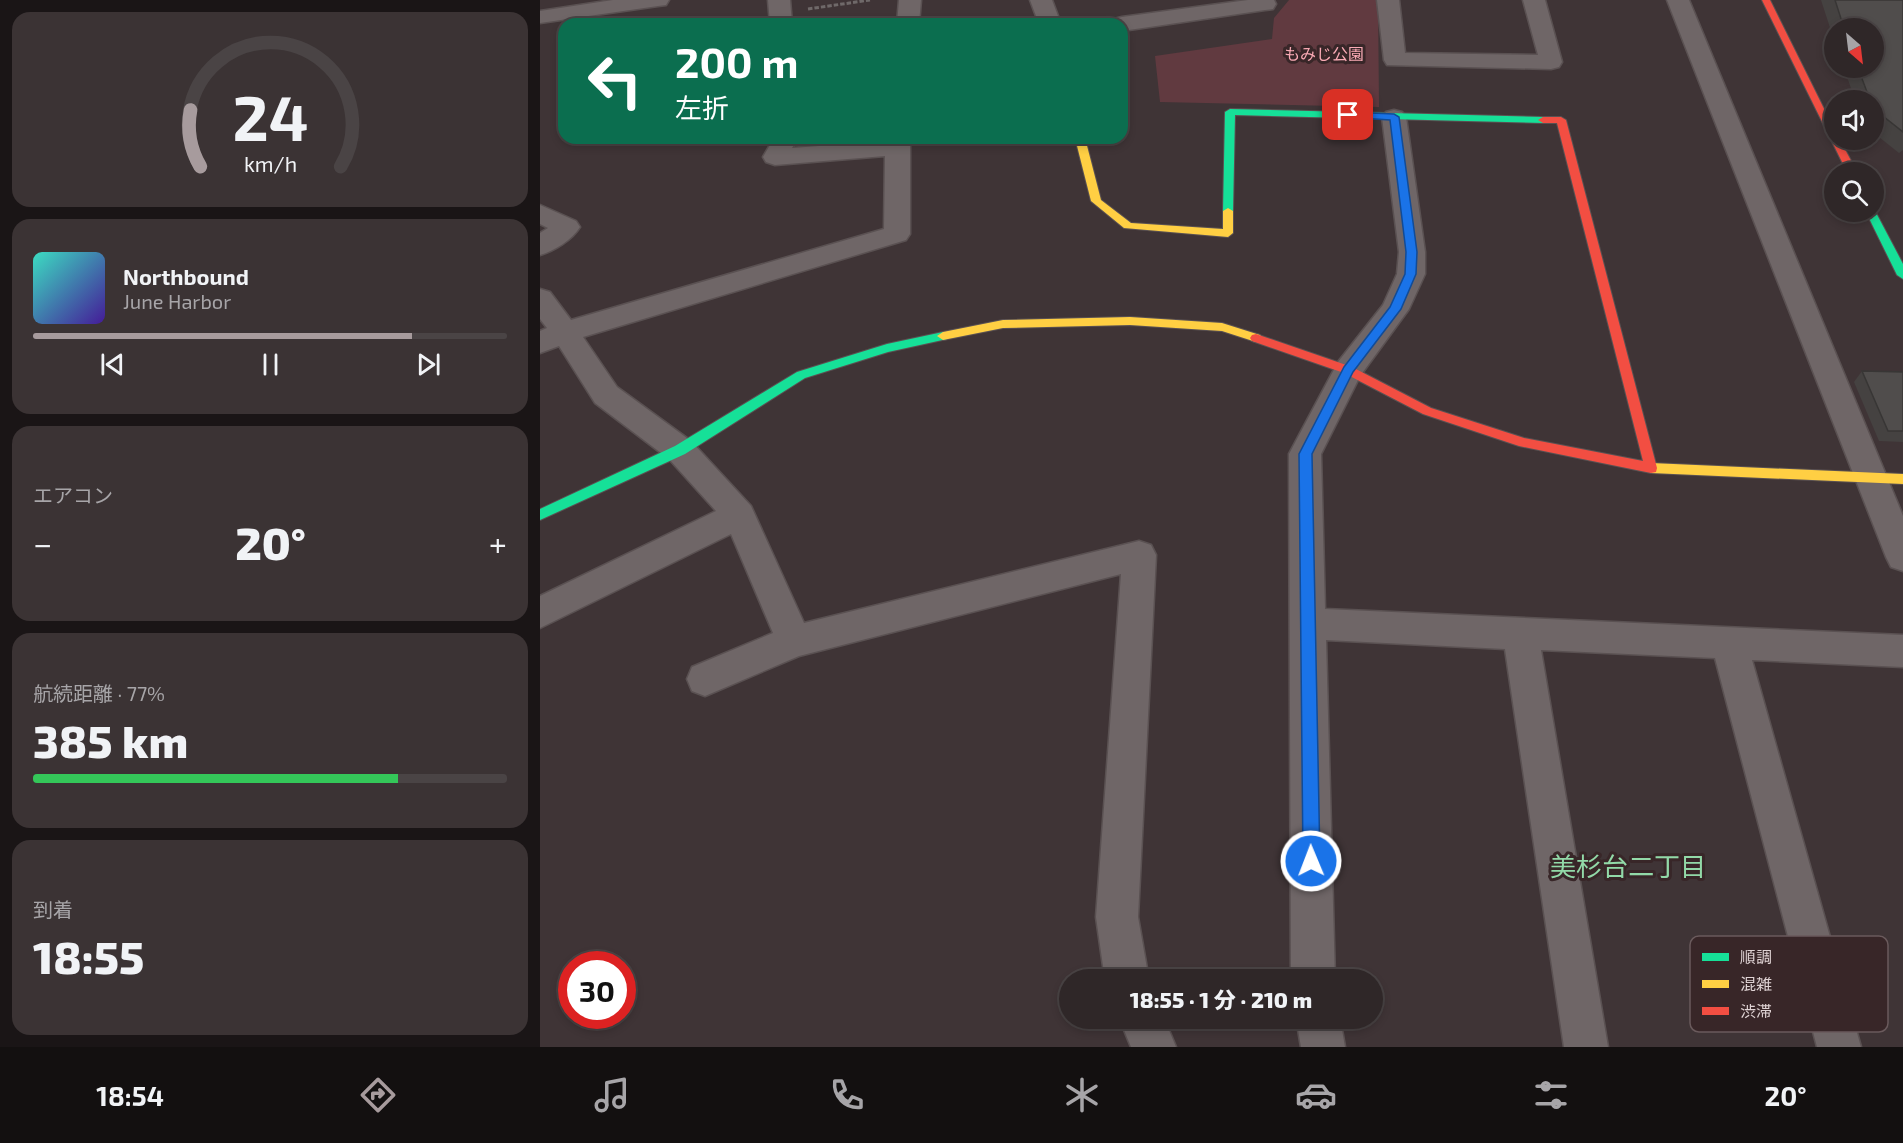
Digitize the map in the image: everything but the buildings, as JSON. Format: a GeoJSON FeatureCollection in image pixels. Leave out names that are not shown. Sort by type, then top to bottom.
{"type":"FeatureCollection","features":[{"type":"Feature","properties":{"kind":"street"},"geometry":{"type":"LineString","coordinates":[[908,18],[910,0]]}},
{"type":"Feature","properties":{"kind":"street"},"geometry":{"type":"LineString","coordinates":[[1041,0],[1048,18]]}},
{"type":"Feature","properties":{"kind":"street"},"geometry":{"type":"LineString","coordinates":[[1128,22],[1162,10],[1265,4],[1263,0]]}},
{"type":"Feature","properties":{"kind":"street"},"geometry":{"type":"LineString","coordinates":[[1388,0],[1395,60],[1551,62],[1534,0]]}},
{"type":"Feature","properties":{"kind":"street"},"geometry":{"type":"LineString","coordinates":[[1678,0],[1903,556]]}},
{"type":"Feature","properties":{"kind":"street"},"geometry":{"type":"LineString","coordinates":[[1766,0],[1824,117]]}},
{"type":"Feature","properties":{"kind":"street"},"geometry":{"type":"LineString","coordinates":[[540,17],[645,1]]}},
{"type":"Feature","properties":{"kind":"street"},"geometry":{"type":"LineString","coordinates":[[1082,144],[1096,201],[1128,226],[1228,233],[1230,112],[1561,120],[1651,468]]}},
{"type":"Feature","properties":{"kind":"street"},"geometry":{"type":"LineString","coordinates":[[1313,969],[1305,454],[1348,370],[1395,309],[1411,274],[1412,252],[1394,117]]}},
{"type":"Feature","properties":{"kind":"street"},"geometry":{"type":"LineString","coordinates":[[783,144],[775,158],[889,144]]}},
{"type":"Feature","properties":{"kind":"street"},"geometry":{"type":"LineString","coordinates":[[552,337],[897,234],[897,144]]}},
{"type":"Feature","properties":{"kind":"street"},"geometry":{"type":"LineString","coordinates":[[540,213],[567,226],[540,246]]}},
{"type":"Feature","properties":{"kind":"street"},"geometry":{"type":"LineString","coordinates":[[1876,222],[1903,275]]}},
{"type":"Feature","properties":{"kind":"street"},"geometry":{"type":"LineString","coordinates":[[540,299],[552,337],[606,395],[680,450],[740,515],[794,641]]}},
{"type":"Feature","properties":{"kind":"street"},"geometry":{"type":"LineString","coordinates":[[540,515],[680,450],[801,375],[887,348],[1004,324],[1130,321],[1222,327],[1348,370],[1427,411],[1524,443],[1651,468],[1903,479]]}},
{"type":"Feature","properties":{"kind":"street"},"geometry":{"type":"LineString","coordinates":[[540,613],[740,515]]}},
{"type":"Feature","properties":{"kind":"street"},"geometry":{"type":"LineString","coordinates":[[705,679],[794,641],[1139,555],[1117,917],[1125,969]]}},
{"type":"Feature","properties":{"kind":"street"},"geometry":{"type":"LineString","coordinates":[[1308,624],[1903,651]]}},
{"type":"Feature","properties":{"kind":"street"},"geometry":{"type":"LineString","coordinates":[[1520,633],[1586,1047]]}},
{"type":"Feature","properties":{"kind":"street"},"geometry":{"type":"LineString","coordinates":[[1729,643],[1809,936]]}},
{"type":"Feature","properties":{"kind":"street"},"geometry":{"type":"LineString","coordinates":[[1146,1029],[1154,1047]]}},
{"type":"Feature","properties":{"kind":"street"},"geometry":{"type":"LineString","coordinates":[[1320,1029],[1323,1047]]}},
{"type":"Feature","properties":{"kind":"street"},"geometry":{"type":"LineString","coordinates":[[1835,1032],[1839,1047]]}},
{"type":"Feature","properties":{"kind":"path"},"geometry":{"type":"LineString","coordinates":[[780,12],[870,0]]}},
{"type":"Feature","properties":{"kind":"green space","name":"もみじ公園"},"geometry":{"type":"Polygon","coordinates":[[[1289,0],[1378,0],[1379,107],[1160,102],[1155,56],[1272,39],[1274,18],[1289,0]]]}},
{"type":"Feature","properties":{"kind":"traffic: fast"},"geometry":{"type":"LineString","coordinates":[[1228,211],[1230,112],[1543,120]]}},
{"type":"Feature","properties":{"kind":"traffic: fast"},"geometry":{"type":"LineString","coordinates":[[1876,222],[1903,275]]}},
{"type":"Feature","properties":{"kind":"traffic: fast"},"geometry":{"type":"LineString","coordinates":[[540,515],[680,450],[801,375],[887,348],[943,336]]}},
{"type":"Feature","properties":{"kind":"traffic: slow"},"geometry":{"type":"LineString","coordinates":[[1082,144],[1096,201],[1128,226],[1228,233],[1228,211]]}},
{"type":"Feature","properties":{"kind":"traffic: slow"},"geometry":{"type":"LineString","coordinates":[[943,336],[1003,324],[1130,321],[1222,327],[1256,338]]}},
{"type":"Feature","properties":{"kind":"traffic: slow"},"geometry":{"type":"LineString","coordinates":[[1651,468],[1903,479]]}},
{"type":"Feature","properties":{"kind":"traffic: jam"},"geometry":{"type":"LineString","coordinates":[[1766,0],[1824,118]]}},
{"type":"Feature","properties":{"kind":"traffic: jam"},"geometry":{"type":"LineString","coordinates":[[1543,120],[1561,120],[1651,468]]}},
{"type":"Feature","properties":{"kind":"traffic: jam"},"geometry":{"type":"LineString","coordinates":[[1840,150],[1847,162]]}},
{"type":"Feature","properties":{"kind":"traffic: jam"},"geometry":{"type":"LineString","coordinates":[[1256,338],[1348,370],[1427,411],[1524,443],[1651,468]]}},
{"type":"Feature","properties":{"kind":"district","name":"美杉台二丁目"},"geometry":{"type":"Point","coordinates":[1628,865]}},
{"type":"Feature","properties":{"kind":"route"},"geometry":{"type":"LineString","coordinates":[[1311,861],[1305,454],[1348,370],[1395,309],[1411,274],[1412,252],[1394,117],[1348,115]]}}]}
